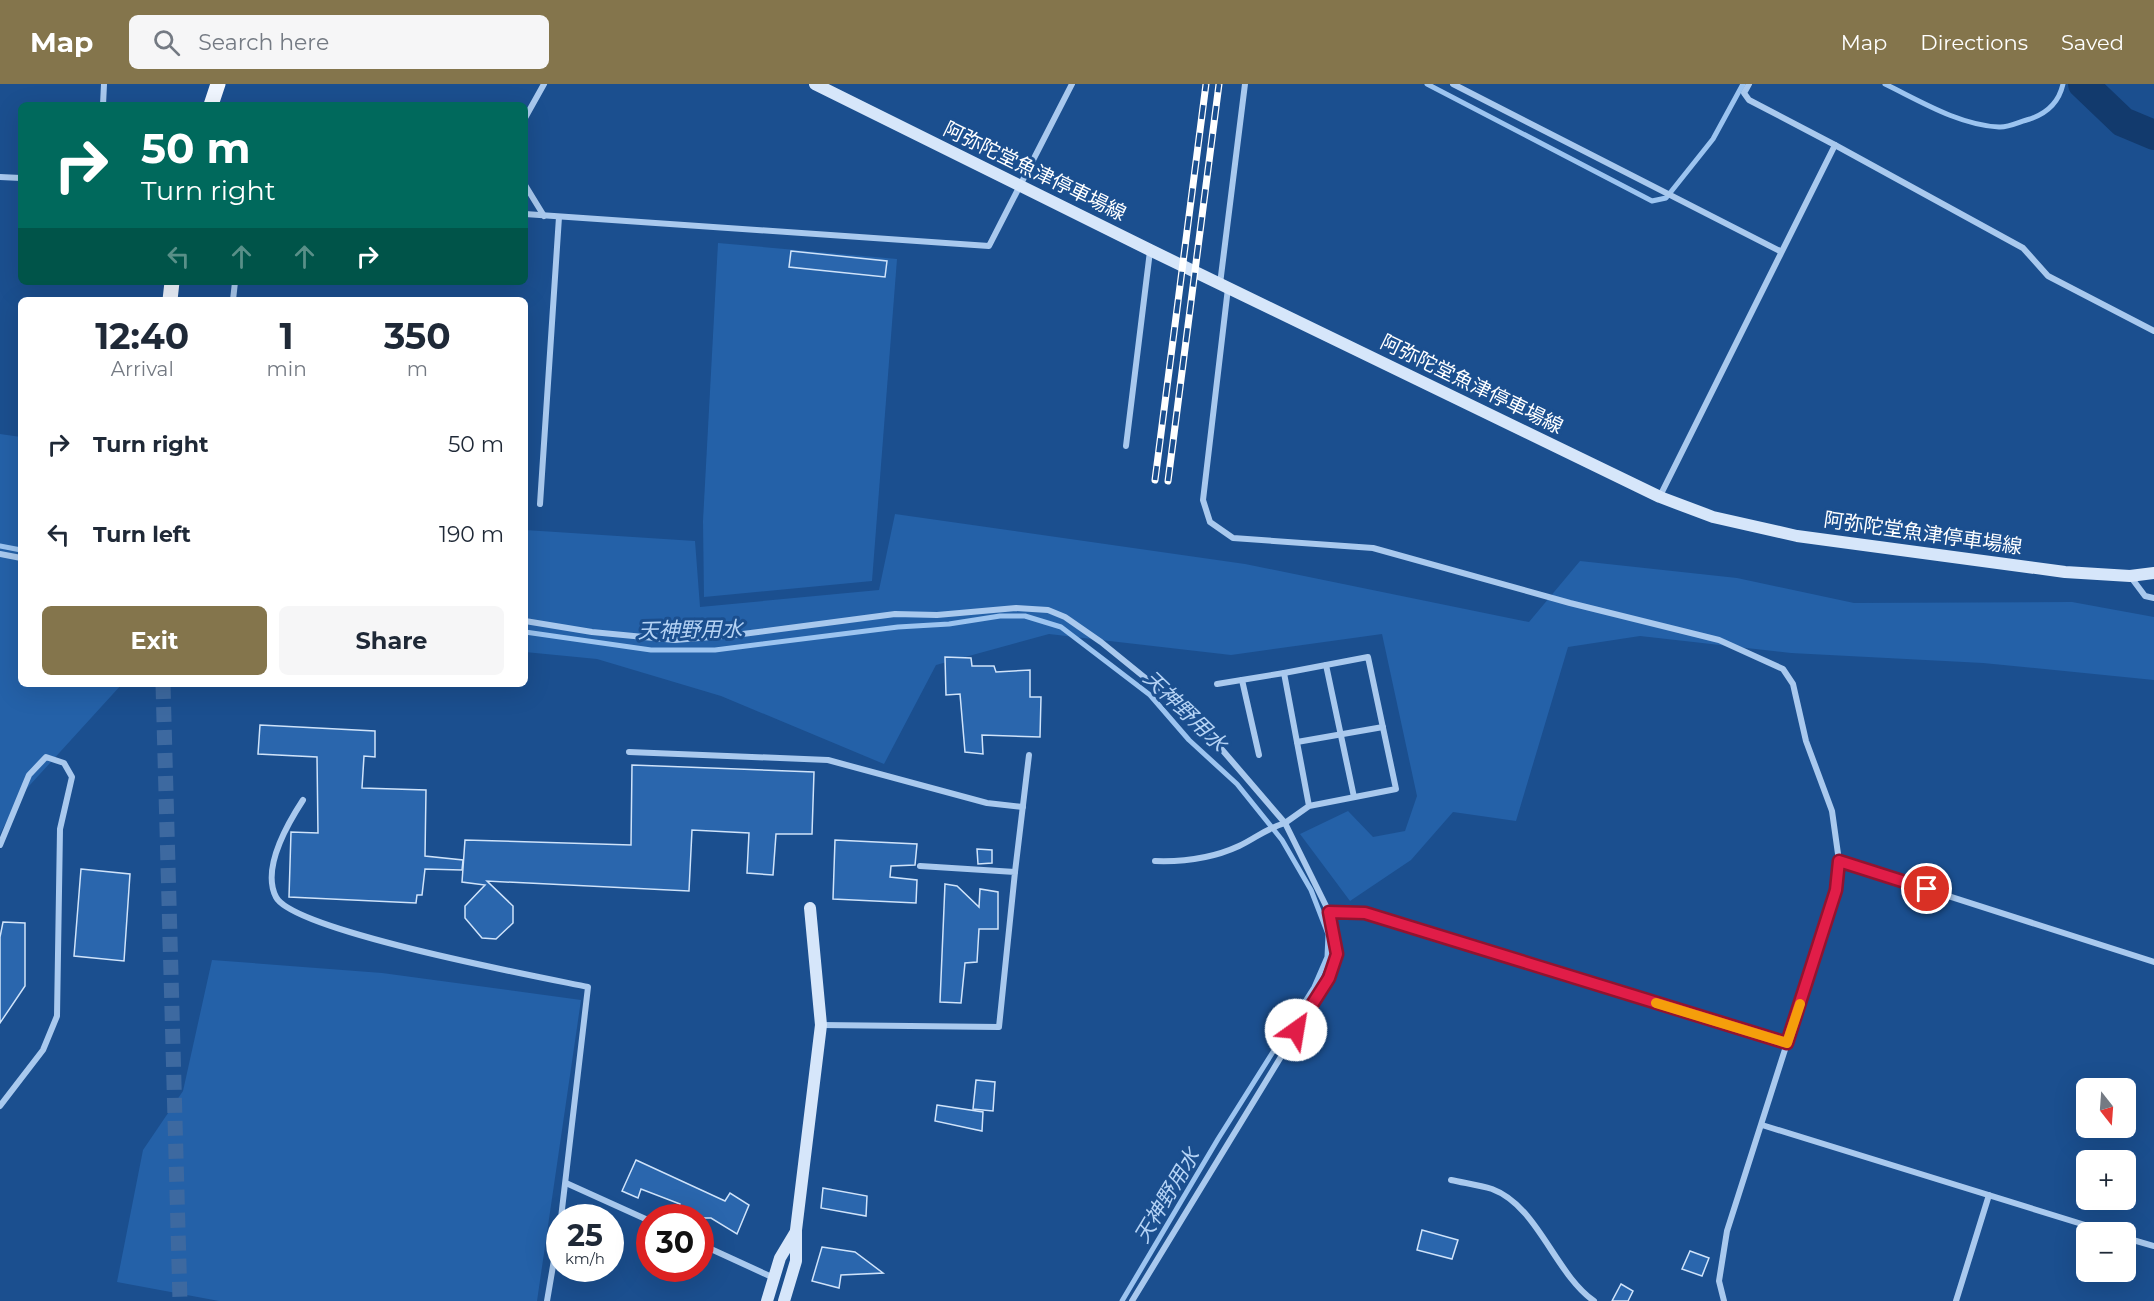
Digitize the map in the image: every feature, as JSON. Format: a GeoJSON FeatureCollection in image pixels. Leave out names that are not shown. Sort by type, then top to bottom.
{"type":"FeatureCollection","features":[{"type":"Feature","properties":{"kind":"main road"},"geometry":{"type":"LineString","coordinates":[[212,102],[218,84]]}},
{"type":"Feature","properties":{"kind":"main road","name":"阿弥陀堂魚津停車場線"},"geometry":{"type":"LineString","coordinates":[[815,84],[1150,250],[1660,497],[1713,518],[1797,536],[2065,572],[2130,576],[2154,573]]}},
{"type":"Feature","properties":{"kind":"main road"},"geometry":{"type":"LineString","coordinates":[[784,1301],[796,1261],[796,1230],[820,1025],[810,908]]}},
{"type":"Feature","properties":{"kind":"main road"},"geometry":{"type":"LineString","coordinates":[[767,1301],[780,1258],[796,1230]]}},
{"type":"Feature","properties":{"kind":"street"},"geometry":{"type":"LineString","coordinates":[[103,102],[104,84]]}},
{"type":"Feature","properties":{"kind":"street"},"geometry":{"type":"LineString","coordinates":[[528,113],[544,84]]}},
{"type":"Feature","properties":{"kind":"street"},"geometry":{"type":"LineString","coordinates":[[528,214],[989,246],[1072,84]]}},
{"type":"Feature","properties":{"kind":"street"},"geometry":{"type":"LineString","coordinates":[[1245,84],[1205,466],[1203,500],[1210,522],[1233,538],[1373,548],[1570,603],[1719,640],[1783,669],[1793,684],[1806,741],[1832,811],[1839,861],[1836,890],[1727,1231],[1719,1281],[1724,1301]]}},
{"type":"Feature","properties":{"kind":"street"},"geometry":{"type":"LineString","coordinates":[[1453,84],[1780,251]]}},
{"type":"Feature","properties":{"kind":"street"},"geometry":{"type":"LineString","coordinates":[[1749,84],[1744,93],[1749,100],[2023,248],[2048,276],[2154,331]]}},
{"type":"Feature","properties":{"kind":"street"},"geometry":{"type":"LineString","coordinates":[[1660,497],[1780,251],[1835,145]]}},
{"type":"Feature","properties":{"kind":"street"},"geometry":{"type":"LineString","coordinates":[[0,177],[18,178]]}},
{"type":"Feature","properties":{"kind":"street"},"geometry":{"type":"LineString","coordinates":[[528,190],[544,216]]}},
{"type":"Feature","properties":{"kind":"street"},"geometry":{"type":"LineString","coordinates":[[540,504],[559,217]]}},
{"type":"Feature","properties":{"kind":"street"},"geometry":{"type":"LineString","coordinates":[[1126,446],[1150,250]]}},
{"type":"Feature","properties":{"kind":"street"},"geometry":{"type":"LineString","coordinates":[[0,554],[18,557]]}},
{"type":"Feature","properties":{"kind":"street"},"geometry":{"type":"LineString","coordinates":[[2130,576],[2145,596],[2154,598]]}},
{"type":"Feature","properties":{"kind":"street"},"geometry":{"type":"LineString","coordinates":[[528,621],[592,632],[675,640],[735,635],[895,614],[937,615],[1016,609],[1048,610],[1065,617],[1101,642],[1170,698],[1212,738],[1285,823],[1329,912],[1337,954],[1329,978],[1132,1301]]}},
{"type":"Feature","properties":{"kind":"street"},"geometry":{"type":"LineString","coordinates":[[1155,861],[1183,862],[1207,857],[1240,846],[1264,830],[1285,823],[1309,806],[1396,789],[1368,657],[1284,674],[1217,684]]}},
{"type":"Feature","properties":{"kind":"street"},"geometry":{"type":"LineString","coordinates":[[1326,665],[1354,797]]}},
{"type":"Feature","properties":{"kind":"street"},"geometry":{"type":"LineString","coordinates":[[1284,674],[1309,806]]}},
{"type":"Feature","properties":{"kind":"street"},"geometry":{"type":"LineString","coordinates":[[1242,680],[1259,755]]}},
{"type":"Feature","properties":{"kind":"street"},"geometry":{"type":"LineString","coordinates":[[1297,742],[1383,727]]}},
{"type":"Feature","properties":{"kind":"street"},"geometry":{"type":"LineString","coordinates":[[629,752],[828,760],[987,803],[1023,807]]}},
{"type":"Feature","properties":{"kind":"street"},"geometry":{"type":"LineString","coordinates":[[820,1025],[999,1027],[1029,756]]}},
{"type":"Feature","properties":{"kind":"street"},"geometry":{"type":"LineString","coordinates":[[0,845],[29,775],[46,757],[64,763],[72,777],[60,829],[57,1016],[43,1050],[0,1106]]}},
{"type":"Feature","properties":{"kind":"street"},"geometry":{"type":"LineString","coordinates":[[303,800],[287,824],[275,852],[273,883],[276,898],[294,912],[329,926],[399,945],[588,987],[563,1204]]}},
{"type":"Feature","properties":{"kind":"street"},"geometry":{"type":"LineString","coordinates":[[1839,861],[2154,962]]}},
{"type":"Feature","properties":{"kind":"street"},"geometry":{"type":"LineString","coordinates":[[920,866],[1015,872]]}},
{"type":"Feature","properties":{"kind":"street"},"geometry":{"type":"LineString","coordinates":[[1329,912],[1365,913],[1787,1043]]}},
{"type":"Feature","properties":{"kind":"street"},"geometry":{"type":"LineString","coordinates":[[1762,1125],[2076,1223]]}},
{"type":"Feature","properties":{"kind":"street"},"geometry":{"type":"LineString","coordinates":[[1451,1180],[1493,1189],[1515,1203],[1573,1279],[1594,1301]]}},
{"type":"Feature","properties":{"kind":"street"},"geometry":{"type":"LineString","coordinates":[[566,1183],[636,1215]]}},
{"type":"Feature","properties":{"kind":"street"},"geometry":{"type":"LineString","coordinates":[[1956,1301],[1989,1196]]}},
{"type":"Feature","properties":{"kind":"street"},"geometry":{"type":"LineString","coordinates":[[2136,1241],[2154,1246]]}},
{"type":"Feature","properties":{"kind":"street"},"geometry":{"type":"LineString","coordinates":[[714,1250],[774,1278]]}},
{"type":"Feature","properties":{"kind":"street"},"geometry":{"type":"LineString","coordinates":[[547,1301],[550,1282]]}},
{"type":"Feature","properties":{"kind":"shaded area"},"geometry":{"type":"Polygon","coordinates":[[[718,243],[897,259],[872,581],[704,597],[703,521],[718,243]]]}},
{"type":"Feature","properties":{"kind":"shaded area"},"geometry":{"type":"Polygon","coordinates":[[[0,434],[18,437],[18,687],[119,687],[19,797],[0,834],[0,434]]]}},
{"type":"Feature","properties":{"kind":"shaded area"},"geometry":{"type":"Polygon","coordinates":[[[895,514],[1245,564],[1529,622],[1580,561],[1737,578],[1854,603],[2072,602],[2154,617],[2154,680],[1983,663],[1791,653],[1640,636],[1568,647],[1516,821],[1453,812],[1411,860],[1350,901],[1300,834],[1348,811],[1373,837],[1405,831],[1417,796],[1382,634],[1231,655],[1049,634],[936,665],[884,764],[721,696],[597,659],[528,652],[528,530],[695,541],[700,607],[879,590],[895,514]]]}},
{"type":"Feature","properties":{"kind":"shaded area"},"geometry":{"type":"Polygon","coordinates":[[[212,960],[382,973],[581,1000],[551,1204],[546,1204],[546,1239],[537,1301],[219,1301],[117,1282],[143,1150],[183,1091],[212,960]]]}},
{"type":"Feature","properties":{"kind":"building"},"geometry":{"type":"Polygon","coordinates":[[[791,251],[887,261],[885,277],[789,267],[791,251]]]}},
{"type":"Feature","properties":{"kind":"building"},"geometry":{"type":"Polygon","coordinates":[[[945,657],[971,658],[972,666],[994,666],[996,672],[1030,670],[1030,697],[1041,697],[1040,737],[982,735],[983,754],[965,752],[960,694],[946,695],[945,657]]]}},
{"type":"Feature","properties":{"kind":"building"},"geometry":{"type":"Polygon","coordinates":[[[260,725],[375,731],[375,757],[364,756],[362,788],[426,790],[425,856],[463,860],[462,870],[425,869],[422,895],[417,895],[416,903],[289,897],[291,832],[318,833],[317,757],[258,754],[260,725]]]}},
{"type":"Feature","properties":{"kind":"building"},"geometry":{"type":"Polygon","coordinates":[[[632,765],[814,772],[812,834],[776,834],[773,875],[747,873],[749,833],[692,830],[689,891],[487,881],[513,906],[513,923],[496,939],[482,938],[465,918],[465,906],[485,885],[462,882],[465,840],[631,845],[632,765]]]}},
{"type":"Feature","properties":{"kind":"building"},"geometry":{"type":"Polygon","coordinates":[[[835,840],[917,844],[915,865],[891,866],[890,877],[917,880],[916,903],[833,899],[835,840]]]}},
{"type":"Feature","properties":{"kind":"building"},"geometry":{"type":"Polygon","coordinates":[[[977,849],[992,850],[992,863],[978,864],[977,849]]]}},
{"type":"Feature","properties":{"kind":"building"},"geometry":{"type":"Polygon","coordinates":[[[81,869],[130,874],[124,961],[74,956],[81,869]]]}},
{"type":"Feature","properties":{"kind":"building"},"geometry":{"type":"Polygon","coordinates":[[[945,884],[957,886],[979,907],[980,889],[998,892],[998,929],[979,929],[977,962],[965,963],[961,1003],[940,1002],[945,884]]]}},
{"type":"Feature","properties":{"kind":"building"},"geometry":{"type":"Polygon","coordinates":[[[3,922],[25,923],[25,986],[0,1023],[0,937],[3,922]]]}},
{"type":"Feature","properties":{"kind":"building"},"geometry":{"type":"Polygon","coordinates":[[[976,1080],[995,1082],[993,1111],[973,1109],[976,1080]]]}},
{"type":"Feature","properties":{"kind":"building"},"geometry":{"type":"Polygon","coordinates":[[[937,1105],[983,1112],[982,1131],[935,1121],[937,1105]]]}},
{"type":"Feature","properties":{"kind":"building"},"geometry":{"type":"Polygon","coordinates":[[[636,1160],[725,1201],[730,1193],[749,1205],[737,1234],[714,1220],[714,1204],[680,1204],[641,1189],[638,1198],[622,1191],[636,1160]]]}},
{"type":"Feature","properties":{"kind":"building"},"geometry":{"type":"Polygon","coordinates":[[[823,1188],[867,1196],[866,1216],[821,1208],[823,1188]]]}},
{"type":"Feature","properties":{"kind":"building"},"geometry":{"type":"Polygon","coordinates":[[[1422,1230],[1458,1240],[1452,1259],[1417,1250],[1422,1230]]]}},
{"type":"Feature","properties":{"kind":"building"},"geometry":{"type":"Polygon","coordinates":[[[822,1247],[855,1252],[883,1273],[841,1275],[839,1288],[812,1281],[822,1247]]]}},
{"type":"Feature","properties":{"kind":"building"},"geometry":{"type":"Polygon","coordinates":[[[1690,1251],[1709,1258],[1702,1276],[1682,1269],[1690,1251]]]}},
{"type":"Feature","properties":{"kind":"building"},"geometry":{"type":"Polygon","coordinates":[[[1621,1284],[1633,1291],[1628,1301],[1612,1301],[1621,1284]]]}},
{"type":"Feature","properties":{"kind":"waterway"},"geometry":{"type":"LineString","coordinates":[[1427,84],[1652,201],[1666,198],[1713,139],[1743,84]]}},
{"type":"Feature","properties":{"kind":"waterway"},"geometry":{"type":"LineString","coordinates":[[1885,84],[1955,117],[1969,122],[2003,127],[2042,114],[2056,101],[2063,84]]}},
{"type":"Feature","properties":{"kind":"waterway"},"geometry":{"type":"LineString","coordinates":[[2083,84],[2123,122],[2154,135]]}},
{"type":"Feature","properties":{"kind":"waterway","name":"天神野用水"},"geometry":{"type":"LineString","coordinates":[[0,546],[18,549]]}},
{"type":"Feature","properties":{"kind":"waterway","name":"天神野用水"},"geometry":{"type":"LineString","coordinates":[[528,632],[651,650],[715,650],[898,627],[949,624],[1000,616],[1025,616],[1061,627],[1150,695],[1189,740],[1237,784],[1282,840],[1311,890],[1328,934],[1327,957],[1314,987],[1218,1139],[1122,1301]]}},
{"type":"Feature","properties":{"kind":"tunnel"},"geometry":{"type":"LineString","coordinates":[[163,687],[180,1301]]}},
{"type":"Feature","properties":{"kind":"railway"},"geometry":{"type":"LineString","coordinates":[[1155,480],[1206,84]]}},
{"type":"Feature","properties":{"kind":"railway"},"geometry":{"type":"LineString","coordinates":[[1168,481],[1219,84]]}},
{"type":"Feature","properties":{"kind":"slow traffic"},"geometry":{"type":"LineString","coordinates":[[1656,1003],[1787,1043],[1800,1004]]}},
{"type":"Feature","properties":{"kind":"route"},"geometry":{"type":"LineString","coordinates":[[1296,1030],[1329,978],[1337,954],[1334,928],[1329,912],[1365,913],[1787,1043],[1836,890],[1839,861],[1927,889]]}}]}
